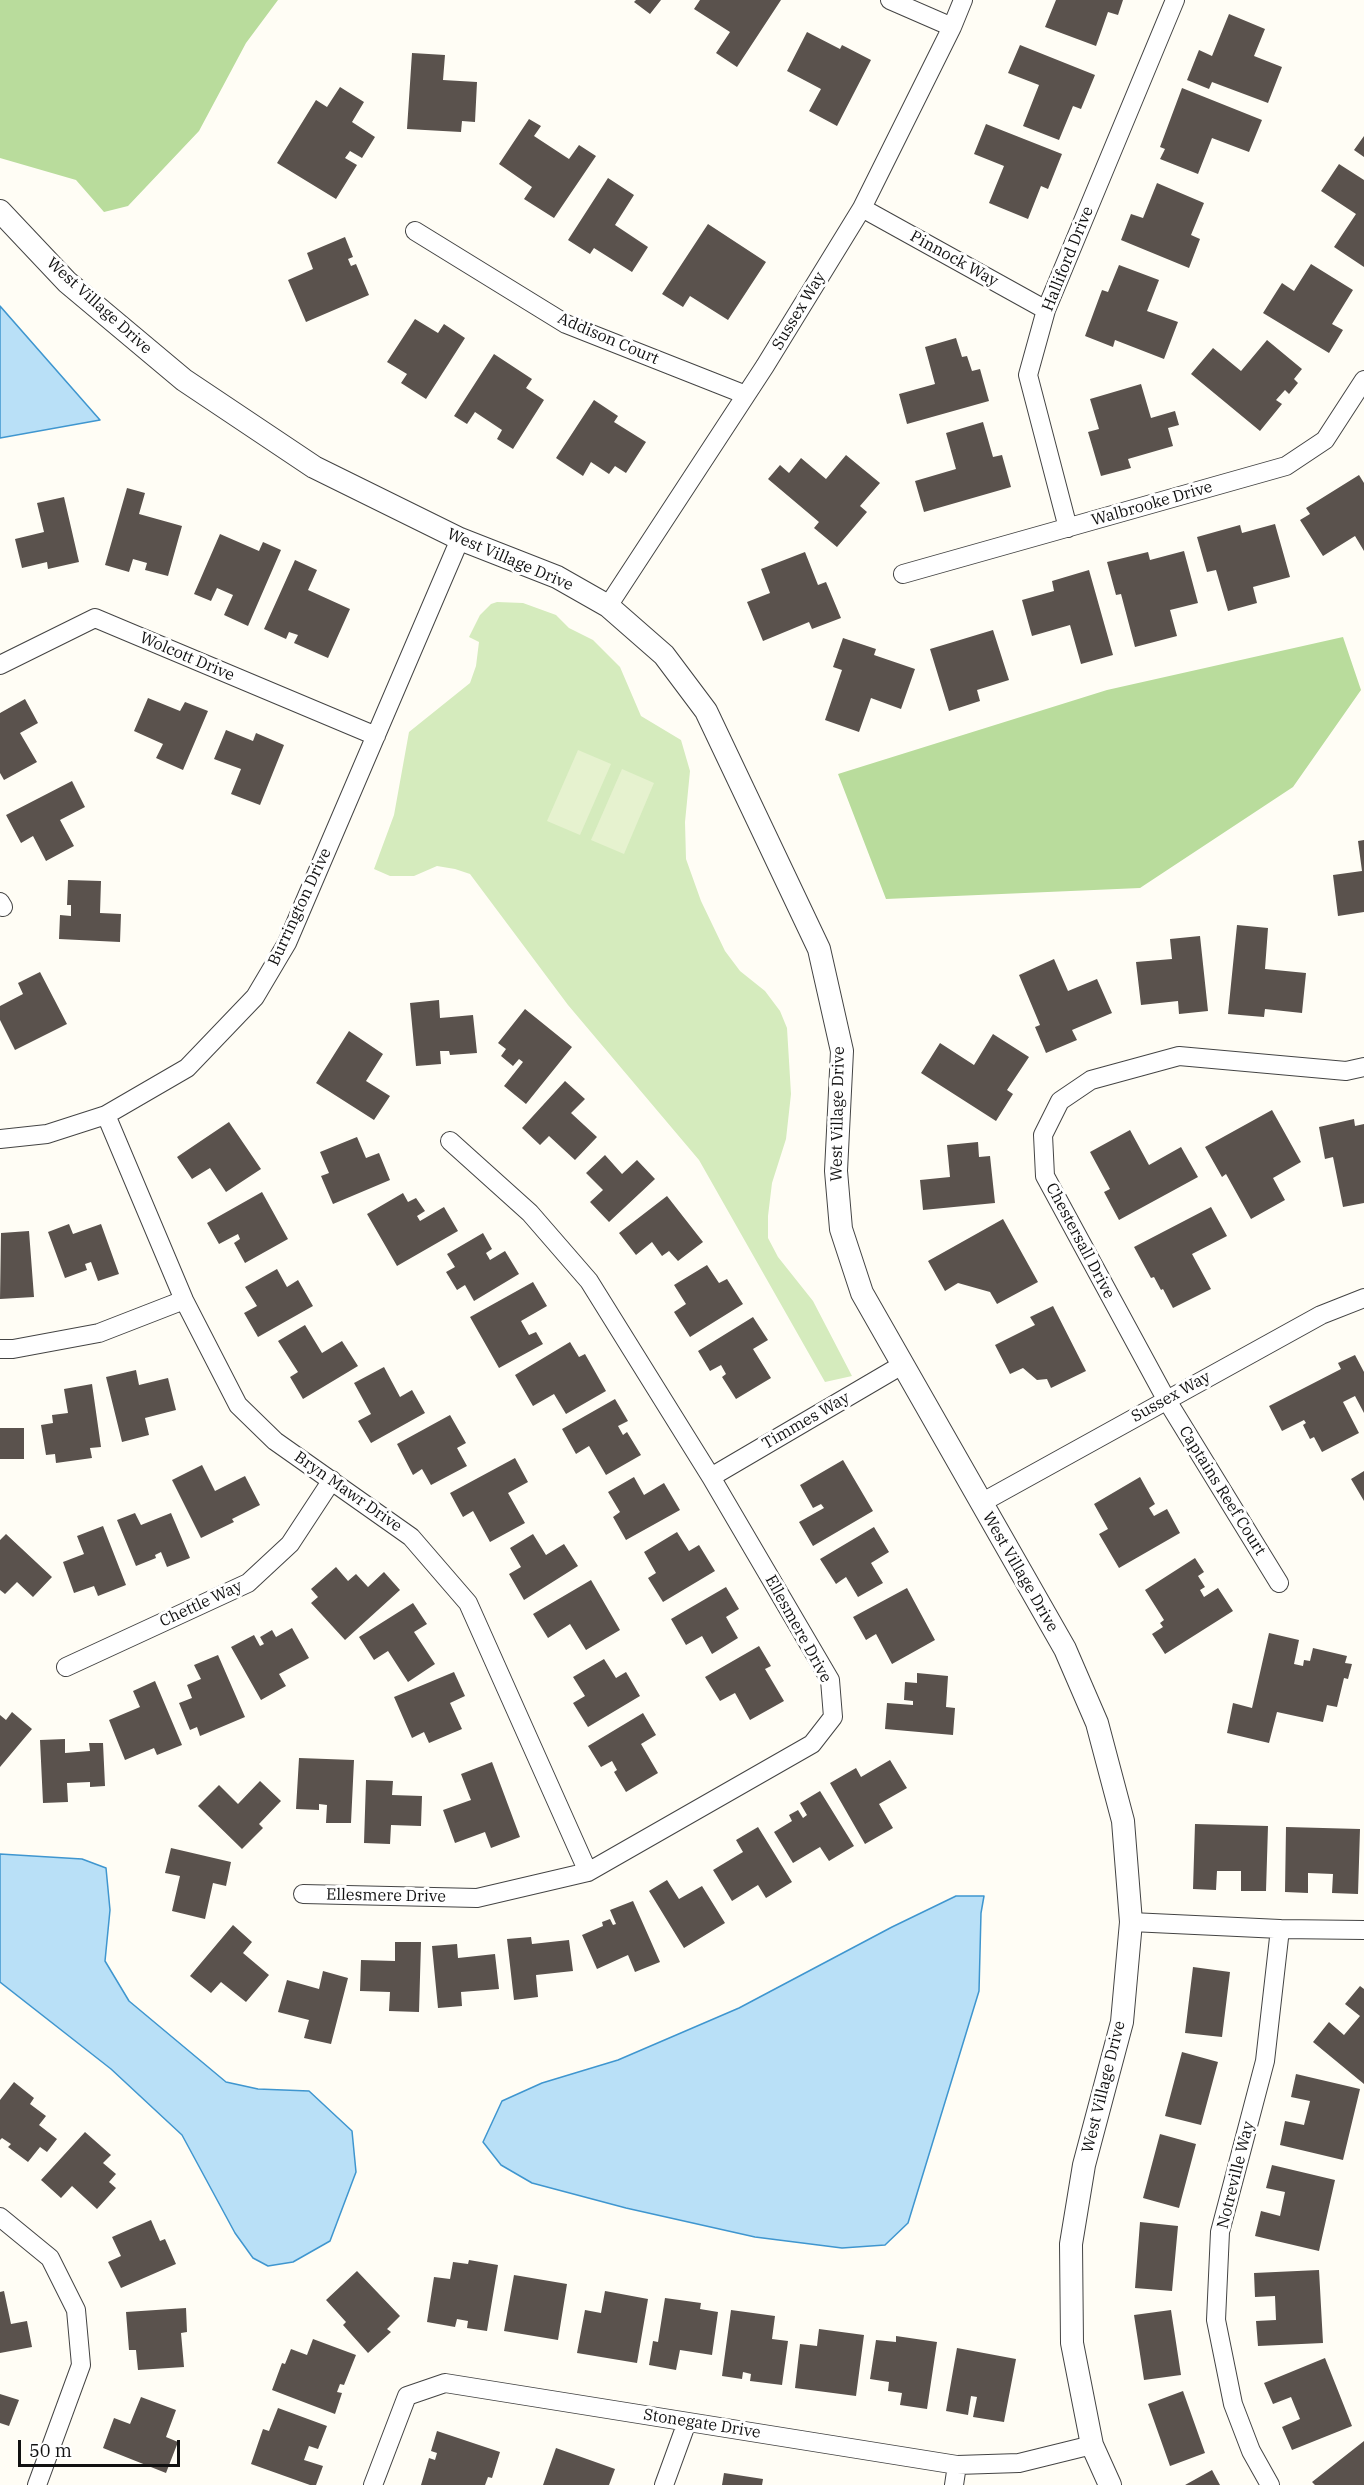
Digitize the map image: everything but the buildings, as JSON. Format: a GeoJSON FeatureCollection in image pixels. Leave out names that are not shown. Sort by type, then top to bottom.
{"type":"FeatureCollection","features":[{"type":"Feature","properties":{"kind":"street"},"geometry":{"type":"LineString","coordinates":[[890,0],[952,27]]}},
{"type":"Feature","properties":{"kind":"street","name":"Sussex Way"},"geometry":{"type":"LineString","coordinates":[[608,606],[746,395],[862,208],[952,27],[963,0]]}},
{"type":"Feature","properties":{"kind":"street","name":"Halliford Drive"},"geometry":{"type":"LineString","coordinates":[[1068,528],[1028,375],[1046,310],[1175,0]]}},
{"type":"Feature","properties":{"kind":"street","name":"Pinnock Way"},"geometry":{"type":"LineString","coordinates":[[862,208],[1046,310]]}},
{"type":"Feature","properties":{"kind":"street","name":"West Village Drive"},"geometry":{"type":"LineString","coordinates":[[0,211],[68,282],[184,380],[314,467],[460,539],[557,577],[608,606],[664,656],[706,711],[819,950],[842,1051],[836,1171],[841,1229],[862,1293],[1065,1649],[1097,1723],[1123,1821],[1131,1922],[1122,2022],[1084,2165],[1071,2244],[1072,2343],[1092,2445],[1110,2485]]}},
{"type":"Feature","properties":{"kind":"street","name":"Addison Court"},"geometry":{"type":"LineString","coordinates":[[415,231],[566,324],[746,395]]}},
{"type":"Feature","properties":{"kind":"street","name":"Walbrooke Drive"},"geometry":{"type":"LineString","coordinates":[[903,574],[1286,466],[1325,440],[1364,380]]}},
{"type":"Feature","properties":{"kind":"street","name":"Burrington Drive"},"geometry":{"type":"LineString","coordinates":[[0,1139],[47,1134],[106,1115],[187,1068],[255,997],[287,943],[460,539]]}},
{"type":"Feature","properties":{"kind":"street","name":"Wolcott Drive"},"geometry":{"type":"LineString","coordinates":[[0,664],[95,618],[376,736]]}},
{"type":"Feature","properties":{"kind":"street","name":"Chestersall Drive"},"geometry":{"type":"LineString","coordinates":[[1166,1399],[1045,1176],[1043,1135],[1060,1101],[1091,1080],[1179,1056],[1346,1071],[1364,1067]]}},
{"type":"Feature","properties":{"kind":"street","name":"Bryn Mawr Drive"},"geometry":{"type":"LineString","coordinates":[[106,1115],[184,1300],[238,1405],[275,1441],[411,1537],[468,1603],[588,1872]]}},
{"type":"Feature","properties":{"kind":"street","name":"Ellesmere Drive"},"geometry":{"type":"LineString","coordinates":[[303,1894],[477,1898],[588,1872],[812,1744],[833,1717],[830,1680],[711,1477],[589,1281],[530,1212],[450,1141]]}},
{"type":"Feature","properties":{"kind":"street","name":"Sussex Way"},"geometry":{"type":"LineString","coordinates":[[981,1503],[1321,1315],[1364,1298]]}},
{"type":"Feature","properties":{"kind":"street"},"geometry":{"type":"LineString","coordinates":[[0,1349],[12,1349],[99,1333],[184,1300]]}},
{"type":"Feature","properties":{"kind":"street","name":"Timmes Way"},"geometry":{"type":"LineString","coordinates":[[711,1477],[902,1365]]}},
{"type":"Feature","properties":{"kind":"street","name":"Captains Reef Court"},"geometry":{"type":"LineString","coordinates":[[1166,1399],[1279,1583]]}},
{"type":"Feature","properties":{"kind":"street","name":"Chettle Way"},"geometry":{"type":"LineString","coordinates":[[66,1667],[248,1583],[290,1544],[332,1480]]}},
{"type":"Feature","properties":{"kind":"street"},"geometry":{"type":"LineString","coordinates":[[1131,1922],[1280,1929],[1364,1930]]}},
{"type":"Feature","properties":{"kind":"street","name":"Notreville Way"},"geometry":{"type":"LineString","coordinates":[[1270,2485],[1251,2451],[1233,2404],[1216,2320],[1220,2232],[1265,2061],[1280,1929]]}},
{"type":"Feature","properties":{"kind":"street"},"geometry":{"type":"LineString","coordinates":[[0,2217],[51,2259],[76,2310],[81,2365],[37,2485]]}},
{"type":"Feature","properties":{"kind":"street","name":"Stonegate Drive"},"geometry":{"type":"LineString","coordinates":[[373,2485],[407,2396],[445,2383],[957,2465],[1019,2463],[1092,2445]]}},
{"type":"Feature","properties":{"kind":"street"},"geometry":{"type":"LineString","coordinates":[[664,2485],[687,2422]]}},
{"type":"Feature","properties":{"kind":"street"},"geometry":{"type":"LineString","coordinates":[[954,2485],[957,2465]]}},
{"type":"Feature","properties":{"kind":"green space"},"geometry":{"type":"Polygon","coordinates":[[[0,0],[278,0],[246,43],[199,131],[128,206],[104,212],[76,180],[0,158],[0,0]]]}},
{"type":"Feature","properties":{"kind":"green space"},"geometry":{"type":"Polygon","coordinates":[[[497,602],[523,603],[556,615],[569,628],[593,640],[620,667],[641,716],[681,740],[690,771],[685,822],[686,859],[701,901],[725,951],[740,971],[765,991],[780,1011],[787,1028],[791,1094],[786,1139],[772,1183],[768,1238],[778,1257],[813,1301],[852,1376],[825,1382],[699,1160],[568,1005],[470,874],[437,866],[414,876],[390,876],[374,869],[394,815],[409,732],[470,683],[476,666],[479,642],[469,637],[480,615],[491,604],[497,602]]]}},
{"type":"Feature","properties":{"kind":"green space"},"geometry":{"type":"Polygon","coordinates":[[[1343,637],[1361,690],[1293,787],[1140,888],[886,899],[838,774],[1107,690],[1343,637]]]}},
{"type":"Feature","properties":{"kind":"green space"},"geometry":{"type":"Polygon","coordinates":[[[578,750],[611,764],[580,835],[547,821],[578,750]]]}},
{"type":"Feature","properties":{"kind":"green space"},"geometry":{"type":"Polygon","coordinates":[[[622,769],[654,783],[624,854],[591,840],[622,769]]]}},
{"type":"Feature","properties":{"kind":"water"},"geometry":{"type":"Polygon","coordinates":[[[0,306],[100,420],[0,438],[0,306]]]}},
{"type":"Feature","properties":{"kind":"water"},"geometry":{"type":"Polygon","coordinates":[[[0,1854],[82,1859],[106,1868],[110,1910],[105,1961],[129,2001],[226,2082],[258,2089],[309,2091],[352,2131],[356,2172],[330,2241],[293,2262],[268,2266],[253,2258],[235,2233],[182,2135],[111,2069],[0,1982],[0,1854]]]}},
{"type":"Feature","properties":{"kind":"water"},"geometry":{"type":"Polygon","coordinates":[[[956,1896],[984,1896],[981,1913],[979,1991],[908,2223],[885,2245],[842,2248],[755,2237],[626,2208],[532,2183],[501,2165],[483,2142],[502,2101],[542,2083],[618,2060],[739,2008],[892,1927],[956,1896]]]}}]}
